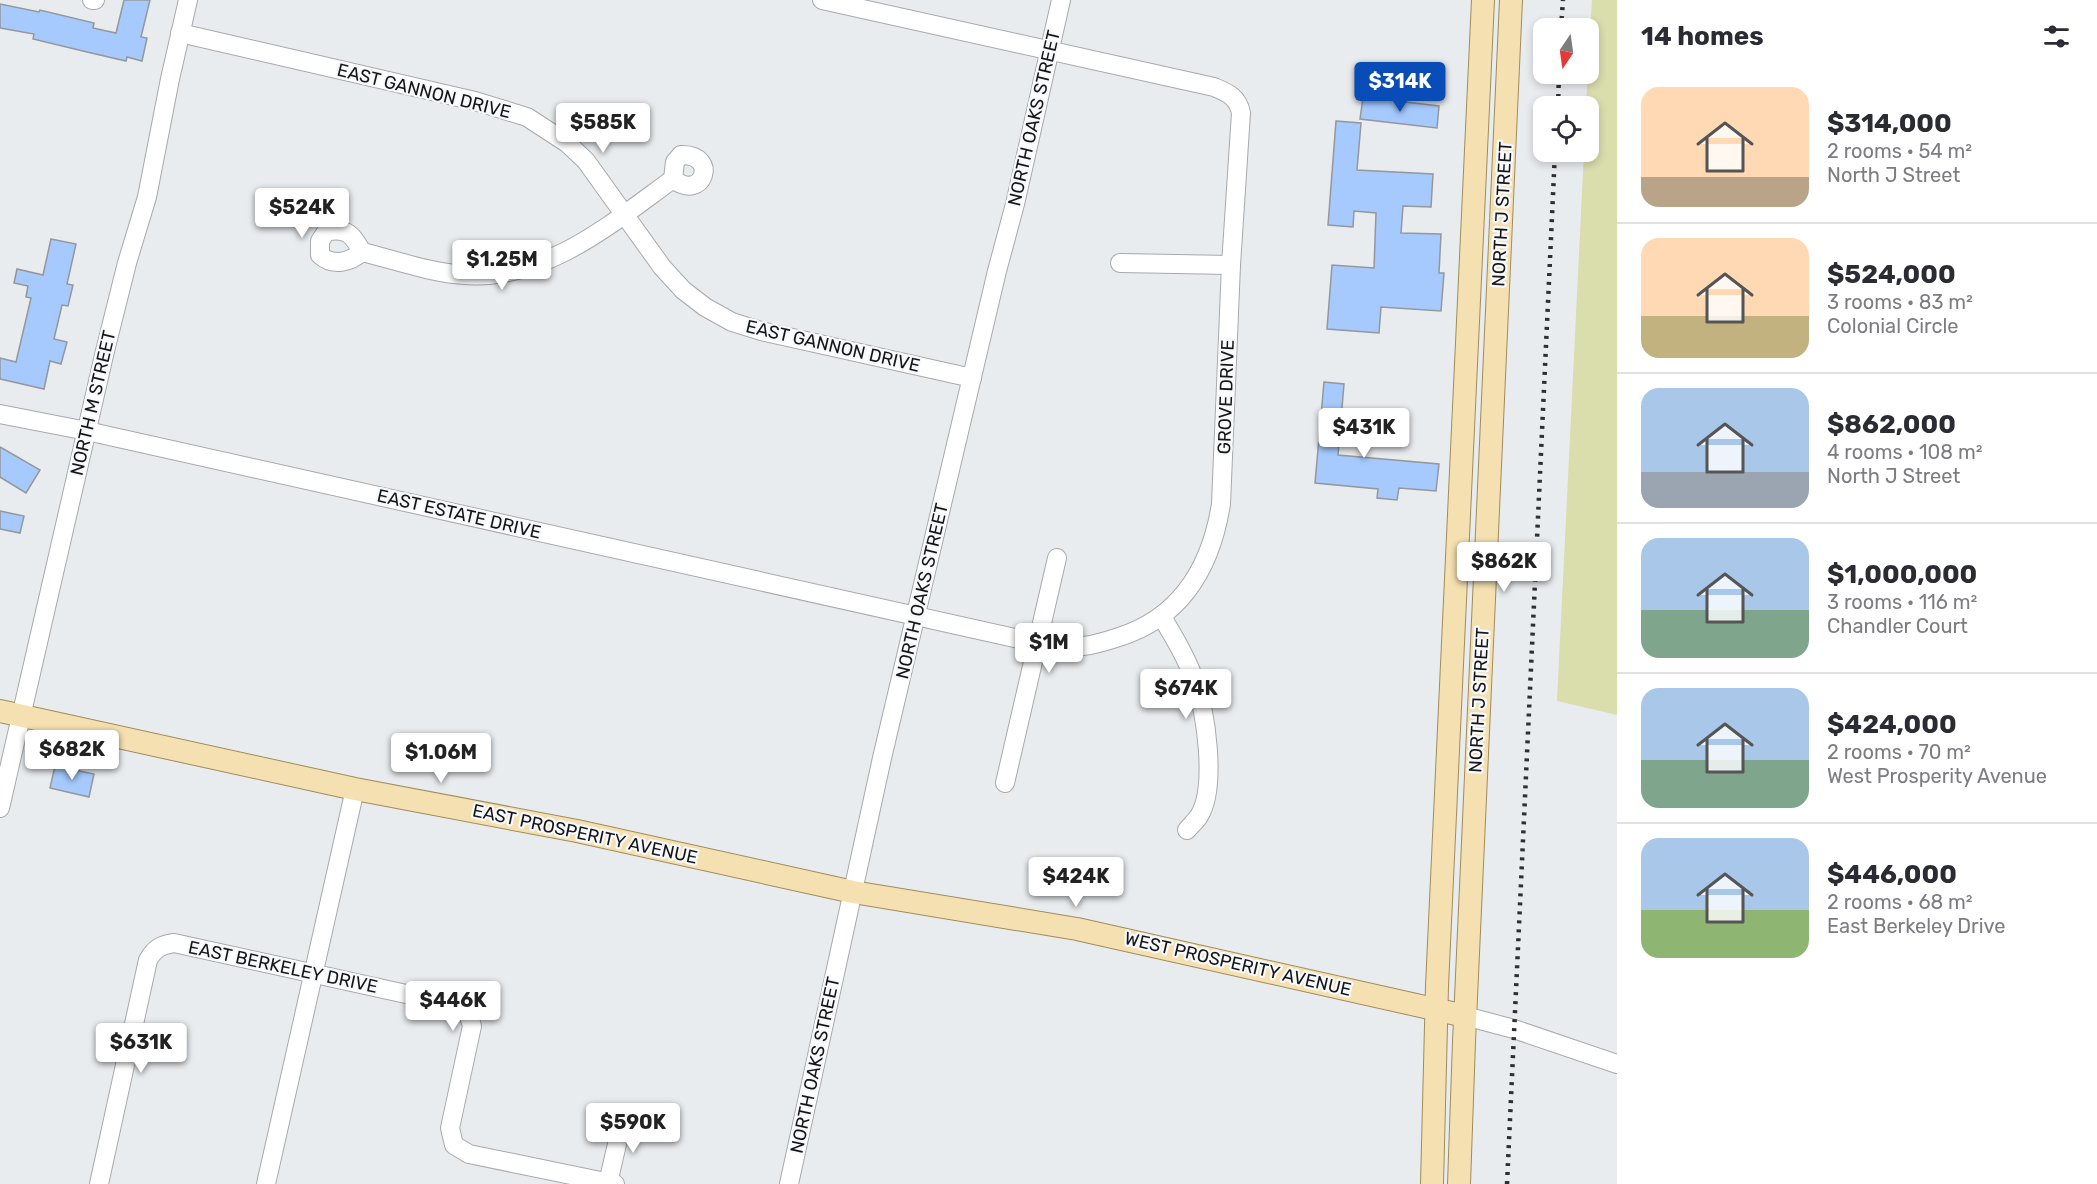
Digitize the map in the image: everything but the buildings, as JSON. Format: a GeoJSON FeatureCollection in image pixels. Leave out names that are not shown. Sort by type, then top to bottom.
{"type":"FeatureCollection","features":[{"type":"Feature","properties":{"kind":"main road","name":"NORTH J STREET"},"geometry":{"type":"LineString","coordinates":[[1432,1184],[1437,1010],[1483,0]]}},
{"type":"Feature","properties":{"kind":"main road","name":"NORTH J STREET"},"geometry":{"type":"LineString","coordinates":[[1459,1184],[1512,0]]}},
{"type":"Feature","properties":{"kind":"main road","name":"EAST PROSPERITY AVENUE"},"geometry":{"type":"LineString","coordinates":[[10,713],[356,789],[577,831],[853,892]]}},
{"type":"Feature","properties":{"kind":"main road","name":"WEST PROSPERITY AVENUE"},"geometry":{"type":"LineString","coordinates":[[853,892],[1057,924],[1465,1016]]}},
{"type":"Feature","properties":{"kind":"street","name":"NORTH M STREET"},"geometry":{"type":"LineString","coordinates":[[0,808],[10,713],[87,431],[127,263],[147,197],[188,0]]}},
{"type":"Feature","properties":{"kind":"street","name":"GROVE DRIVE"},"geometry":{"type":"LineString","coordinates":[[822,0],[1214,87],[1234,98],[1239,104],[1241,113],[1231,265],[1221,504],[1212,543],[1194,582],[1180,601],[1162,617],[1129,634],[1084,646],[1037,644],[917,616]]}},
{"type":"Feature","properties":{"kind":"street","name":"NORTH OAKS STREET"},"geometry":{"type":"LineString","coordinates":[[789,1184],[853,892],[1061,0]]}},
{"type":"Feature","properties":{"kind":"street","name":"EAST GANNON DRIVE"},"geometry":{"type":"LineString","coordinates":[[180,33],[475,100],[526,117],[567,143],[585,161],[662,267],[683,290],[705,307],[732,322],[772,333],[972,378]]}},
{"type":"Feature","properties":{"kind":"street"},"geometry":{"type":"LineString","coordinates":[[362,252],[465,275],[518,271],[567,251],[673,179]]}},
{"type":"Feature","properties":{"kind":"street"},"geometry":{"type":"LineString","coordinates":[[1120,263],[1231,265]]}},
{"type":"Feature","properties":{"kind":"street","name":"EAST ESTATE DRIVE"},"geometry":{"type":"LineString","coordinates":[[0,414],[87,431],[917,616]]}},
{"type":"Feature","properties":{"kind":"street"},"geometry":{"type":"LineString","coordinates":[[1005,783],[1057,558]]}},
{"type":"Feature","properties":{"kind":"street"},"geometry":{"type":"LineString","coordinates":[[1162,617],[1195,680],[1207,740],[1206,796],[1200,814],[1187,830]]}},
{"type":"Feature","properties":{"kind":"street"},"geometry":{"type":"LineString","coordinates":[[266,1184],[356,789]]}},
{"type":"Feature","properties":{"kind":"street","name":"EAST BERKELEY DRIVE"},"geometry":{"type":"LineString","coordinates":[[99,1184],[146,969],[153,951],[162,945],[174,943],[456,1005],[465,1009],[472,1026],[450,1128],[454,1145],[469,1154],[611,1183]]}},
{"type":"Feature","properties":{"kind":"street","name":"WEST PROSPERITY AVENUE"},"geometry":{"type":"LineString","coordinates":[[1465,1016],[1514,1029],[1617,1064]]}},
{"type":"Feature","properties":{"kind":"street"},"geometry":{"type":"LineString","coordinates":[[611,1183],[623,1118]]}},
{"type":"Feature","properties":{"kind":"green space"},"geometry":{"type":"Polygon","coordinates":[[[1592,0],[1617,0],[1617,715],[1557,701],[1584,162],[1599,162],[1599,96],[1587,96],[1587,84],[1599,84],[1599,18],[1591,18],[1592,0]]]}},
{"type":"Feature","properties":{"kind":"railway"},"geometry":{"type":"LineString","coordinates":[[1562,18],[1563,0]]}},
{"type":"Feature","properties":{"kind":"railway"},"geometry":{"type":"LineString","coordinates":[[1558,96],[1559,84]]}},
{"type":"Feature","properties":{"kind":"railway"},"geometry":{"type":"LineString","coordinates":[[1507,1184],[1555,162]]}}]}
